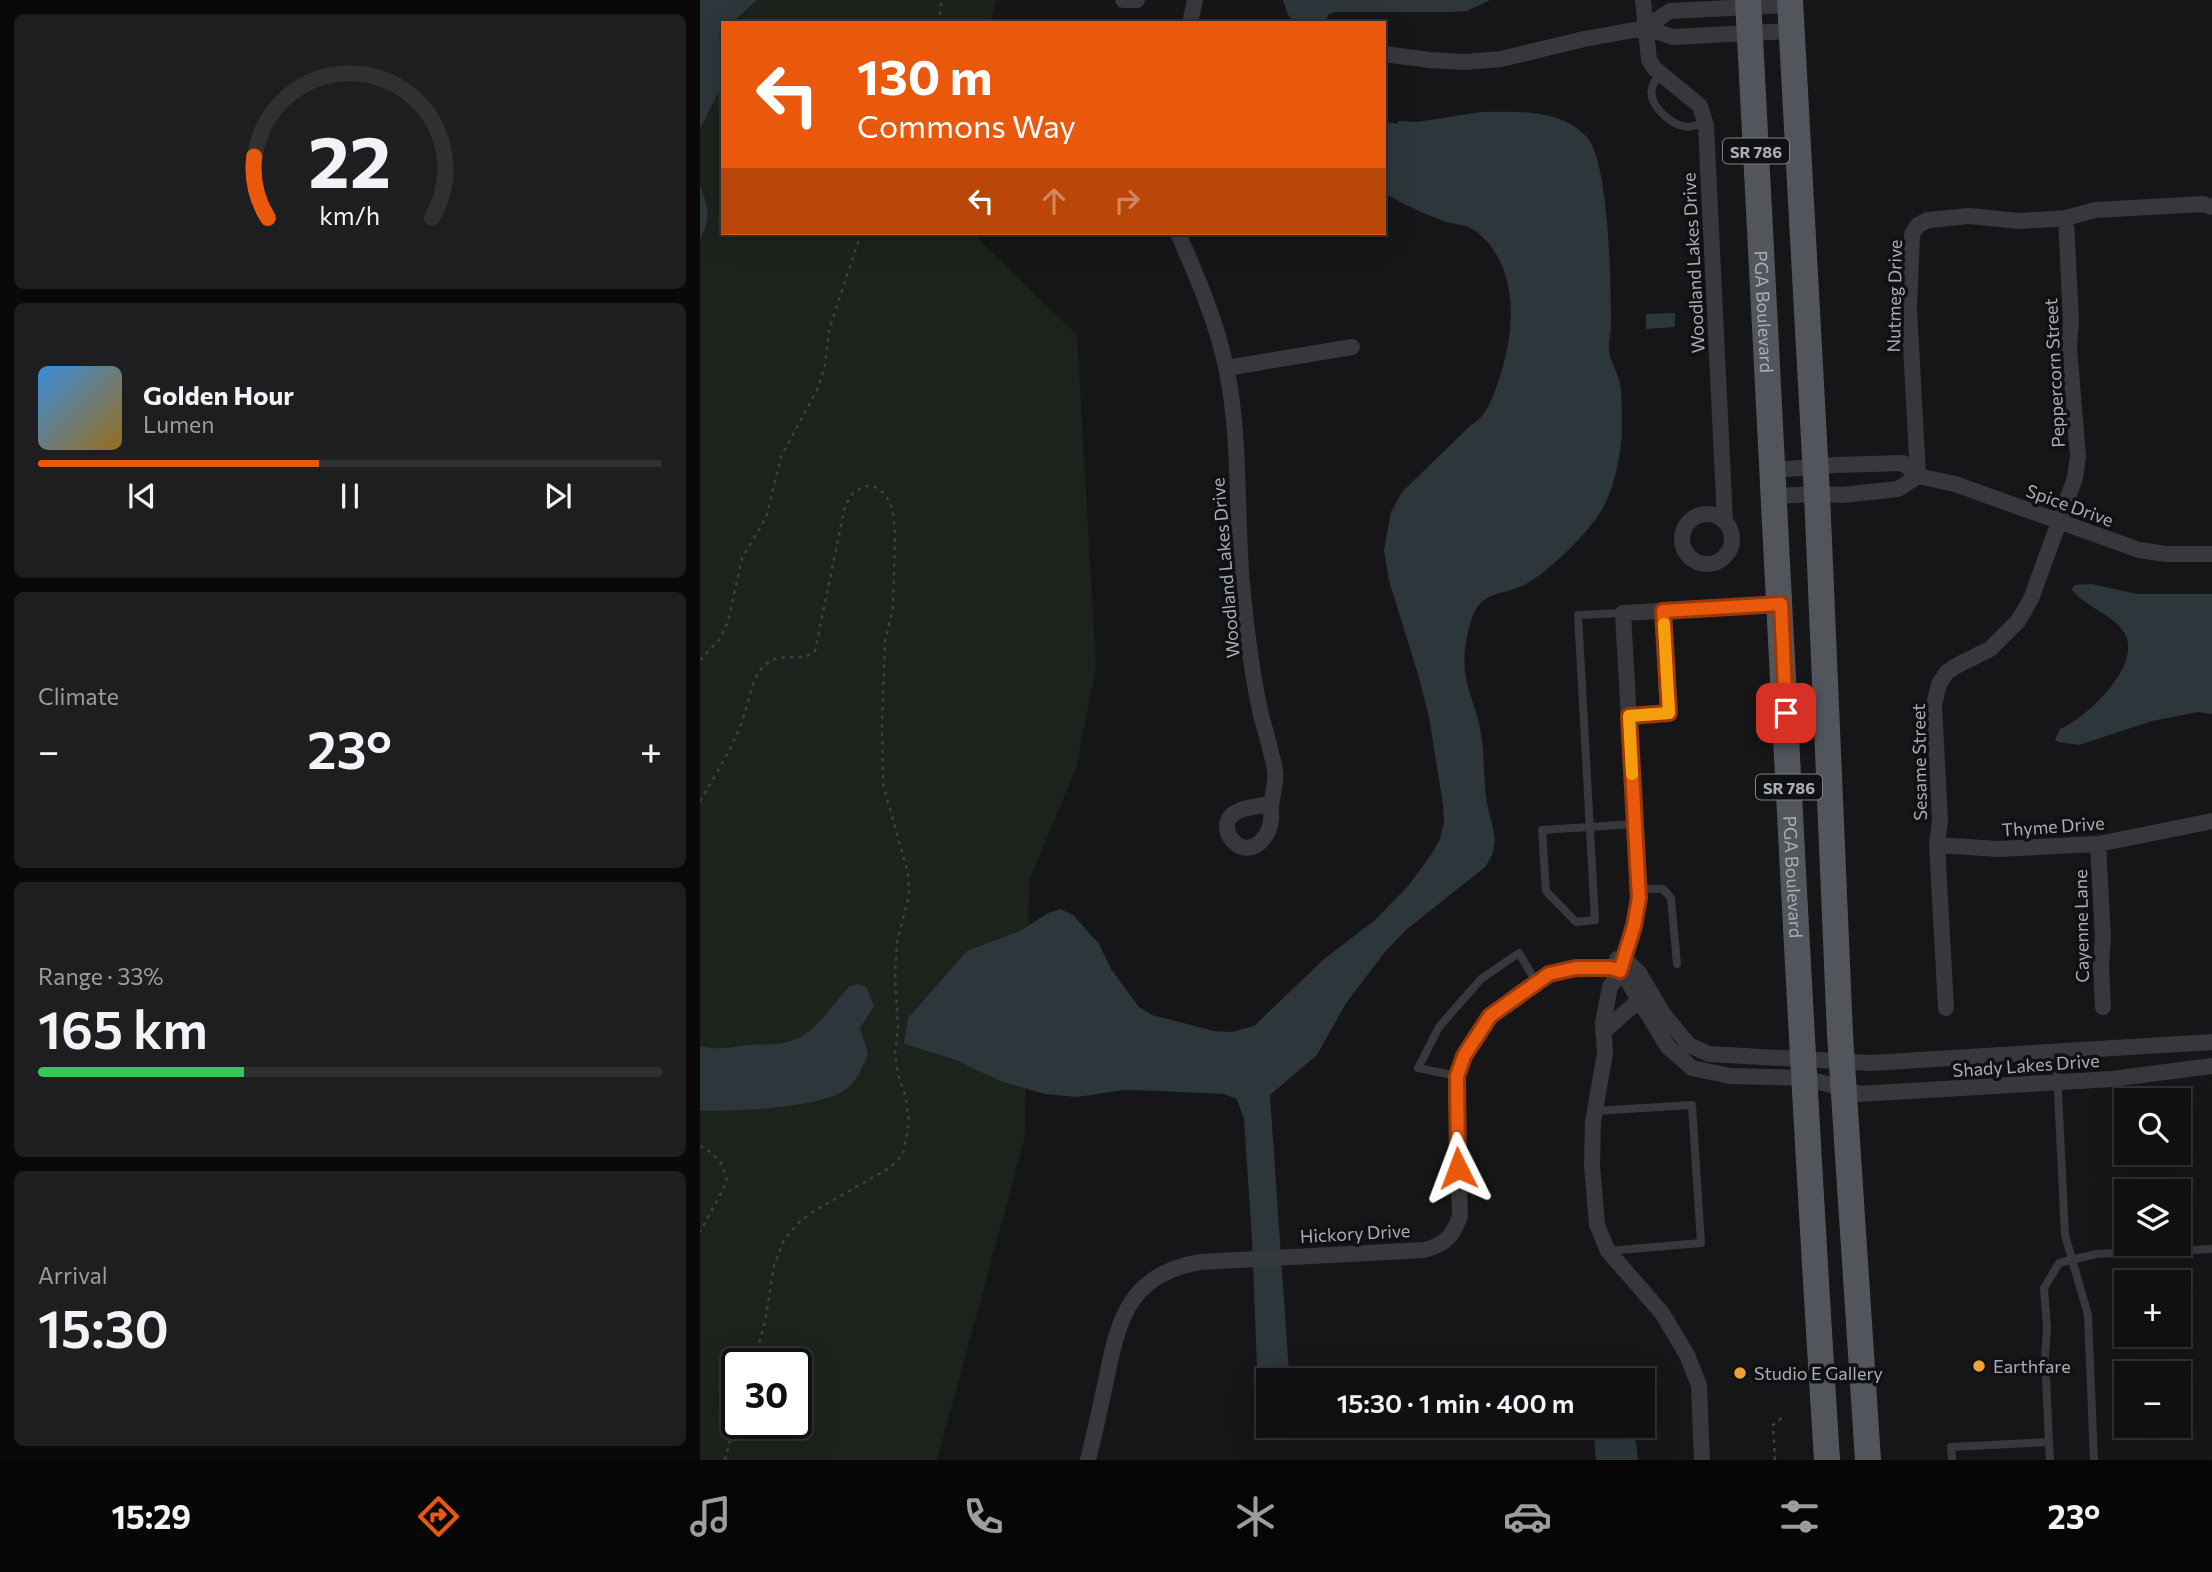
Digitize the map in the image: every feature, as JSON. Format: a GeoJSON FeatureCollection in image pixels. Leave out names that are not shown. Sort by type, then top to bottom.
{"type":"FeatureCollection","features":[{"type":"Feature","properties":{"kind":"main road","name":"PGA Boulevard"},"geometry":{"type":"LineString","coordinates":[[1748,3],[1775,483],[1802,1068],[1827,1460]]}},
{"type":"Feature","properties":{"kind":"main road","name":"SR 786"},"geometry":{"type":"LineString","coordinates":[[1790,12],[1816,481],[1843,1088],[1868,1460]]}},
{"type":"Feature","properties":{"kind":"street"},"geometry":{"type":"LineString","coordinates":[[1123,0],[1137,0]]}},
{"type":"Feature","properties":{"kind":"street"},"geometry":{"type":"LineString","coordinates":[[1190,21],[1195,0]]}},
{"type":"Feature","properties":{"kind":"street"},"geometry":{"type":"LineString","coordinates":[[1643,0],[1650,60],[1660,73],[1700,106],[1705,122]]}},
{"type":"Feature","properties":{"kind":"street"},"geometry":{"type":"LineString","coordinates":[[1386,54],[1465,62],[1501,59],[1645,28],[1670,11],[1748,3],[1790,12]]}},
{"type":"Feature","properties":{"kind":"street"},"geometry":{"type":"LineString","coordinates":[[1645,28],[1672,37],[1749,33],[1790,12]]}},
{"type":"Feature","properties":{"kind":"street","name":"Woodland Lakes Drive"},"geometry":{"type":"LineString","coordinates":[[1705,122],[1725,521]]}},
{"type":"Feature","properties":{"kind":"street","name":"Nutmeg Drive"},"geometry":{"type":"LineString","coordinates":[[1918,476],[1909,309],[1912,234],[1918,225],[1927,220],[1969,216],[2019,221],[2066,218],[2095,210],[2203,204],[2212,207]]}},
{"type":"Feature","properties":{"kind":"street","name":"Peppercorn Street"},"geometry":{"type":"LineString","coordinates":[[2059,522],[2075,478],[2078,456],[2069,348],[2071,322],[2066,218]]}},
{"type":"Feature","properties":{"kind":"street","name":"Woodland Lakes Drive"},"geometry":{"type":"LineString","coordinates":[[1179,235],[1204,292],[1226,368],[1233,409],[1244,604],[1261,713],[1275,769],[1274,793],[1270,804]]}},
{"type":"Feature","properties":{"kind":"street"},"geometry":{"type":"LineString","coordinates":[[1226,368],[1352,347]]}},
{"type":"Feature","properties":{"kind":"street","name":"Spice Drive"},"geometry":{"type":"LineString","coordinates":[[1775,483],[1816,481],[1836,465],[1903,463],[1918,476],[1955,484],[2151,553],[2212,554]]}},
{"type":"Feature","properties":{"kind":"street","name":"Spice Drive"},"geometry":{"type":"LineString","coordinates":[[1775,483],[1816,481],[1842,495],[1898,489],[1918,476]]}},
{"type":"Feature","properties":{"kind":"street","name":"Sesame Street"},"geometry":{"type":"LineString","coordinates":[[1946,1009],[1937,845],[1940,820],[1934,705],[1939,684],[1947,672],[1990,649],[2018,621],[2031,599],[2059,522]]}},
{"type":"Feature","properties":{"kind":"street"},"geometry":{"type":"LineString","coordinates":[[1702,1460],[1699,1385],[1687,1355],[1662,1313],[1608,1251],[1597,1225],[1592,1166],[1595,1111],[1605,1053],[1604,1032],[1610,987],[1622,965],[1634,926],[1639,889],[1623,613],[1781,604]]}},
{"type":"Feature","properties":{"kind":"street","name":"Thyme Drive"},"geometry":{"type":"LineString","coordinates":[[1937,845],[1998,849],[2098,844],[2212,821]]}},
{"type":"Feature","properties":{"kind":"street","name":"Cayenne Lane"},"geometry":{"type":"LineString","coordinates":[[2098,844],[2103,938],[2103,1007]]}},
{"type":"Feature","properties":{"kind":"street"},"geometry":{"type":"LineString","coordinates":[[1622,965],[1645,995],[1668,1047],[1692,1068],[1730,1076],[1802,1068],[1842,1059]]}},
{"type":"Feature","properties":{"kind":"street","name":"Hickory Drive"},"geometry":{"type":"LineString","coordinates":[[1088,1460],[1114,1340],[1121,1318],[1131,1301],[1157,1277],[1178,1267],[1201,1262],[1424,1250],[1446,1241],[1454,1233],[1460,1216],[1457,1076],[1464,1056],[1490,1016],[1542,978],[1576,968],[1611,968],[1622,965]]}},
{"type":"Feature","properties":{"kind":"street"},"geometry":{"type":"LineString","coordinates":[[1604,1032],[1645,995]]}},
{"type":"Feature","properties":{"kind":"street","name":"Shady Lakes Drive"},"geometry":{"type":"LineString","coordinates":[[1842,1059],[1870,1063],[2212,1042]]}},
{"type":"Feature","properties":{"kind":"street","name":"Shady Lakes Drive"},"geometry":{"type":"LineString","coordinates":[[1843,1088],[1859,1094],[2057,1083],[2212,1066]]}},
{"type":"Feature","properties":{"kind":"street"},"geometry":{"type":"LineString","coordinates":[[1802,1068],[1843,1088]]}},
{"type":"Feature","properties":{"kind":"lane"},"geometry":{"type":"LineString","coordinates":[[1660,73],[1652,88],[1654,102],[1659,110],[1683,126],[1705,122]]}},
{"type":"Feature","properties":{"kind":"lane"},"geometry":{"type":"LineString","coordinates":[[1629,716],[1669,713],[1663,611]]}},
{"type":"Feature","properties":{"kind":"lane"},"geometry":{"type":"LineString","coordinates":[[1623,613],[1578,615],[1589,828],[1595,920],[1576,922],[1546,891],[1542,830],[1589,828],[1635,824]]}},
{"type":"Feature","properties":{"kind":"lane"},"geometry":{"type":"LineString","coordinates":[[1639,889],[1663,890],[1671,898],[1677,964]]}},
{"type":"Feature","properties":{"kind":"lane"},"geometry":{"type":"LineString","coordinates":[[1457,1076],[1418,1068],[1439,1027],[1481,979],[1519,953],[1542,978]]}},
{"type":"Feature","properties":{"kind":"lane"},"geometry":{"type":"LineString","coordinates":[[2056,1051],[2065,1235],[2088,1315],[2094,1460]]}},
{"type":"Feature","properties":{"kind":"lane"},"geometry":{"type":"LineString","coordinates":[[1595,1111],[1692,1105],[1700,1243],[1608,1251]]}},
{"type":"Feature","properties":{"kind":"lane"},"geometry":{"type":"LineString","coordinates":[[2050,1460],[2045,1357],[2048,1328],[2044,1288],[2059,1263],[2096,1254],[2212,1249]]}},
{"type":"Feature","properties":{"kind":"lane"},"geometry":{"type":"LineString","coordinates":[[1952,1460],[1951,1447],[2049,1442]]}},
{"type":"Feature","properties":{"kind":"path"},"geometry":{"type":"LineString","coordinates":[[938,21],[942,0]]}},
{"type":"Feature","properties":{"kind":"path"},"geometry":{"type":"LineString","coordinates":[[700,660],[719,640],[728,622],[742,558],[766,518],[781,457],[818,388],[825,365],[830,330],[861,235]]}},
{"type":"Feature","properties":{"kind":"path"},"geometry":{"type":"LineString","coordinates":[[700,801],[739,730],[752,687],[760,671],[770,661],[783,657],[808,657],[816,651],[845,506],[853,493],[864,486],[875,487],[886,495],[892,511],[895,533],[893,609],[884,655],[883,784],[908,873],[909,895],[897,943],[895,976],[898,1027],[895,1053],[909,1122],[903,1154],[891,1167],[814,1211],[797,1223],[784,1240],[774,1265],[758,1348]]}},
{"type":"Feature","properties":{"kind":"path"},"geometry":{"type":"LineString","coordinates":[[700,1146],[720,1160],[727,1182],[700,1233]]}},
{"type":"Feature","properties":{"kind":"path"},"geometry":{"type":"LineString","coordinates":[[1775,1460],[1773,1425],[1782,1418]]}},
{"type":"Feature","properties":{"kind":"path"},"geometry":{"type":"LineString","coordinates":[[725,1460],[730,1439]]}},
{"type":"Feature","properties":{"kind":"shaded area"},"geometry":{"type":"Polygon","coordinates":[[[700,0],[996,0],[991,21],[721,21],[721,235],[978,235],[978,239],[1077,335],[1096,667],[1076,768],[1029,881],[1025,1137],[937,1460],[700,1460],[700,0]]]}},
{"type":"Feature","properties":{"kind":"shaded area"},"geometry":{"type":"Polygon","coordinates":[[[700,0],[757,0],[735,21],[721,21],[721,87],[700,129],[700,0]]]}},
{"type":"Feature","properties":{"kind":"shaded area"},"geometry":{"type":"Polygon","coordinates":[[[1283,0],[1490,0],[1467,11],[1335,12],[1329,14],[1325,21],[1294,21],[1288,15],[1283,0]]]}},
{"type":"Feature","properties":{"kind":"shaded area"},"geometry":{"type":"Polygon","coordinates":[[[1481,112],[1536,113],[1563,120],[1586,136],[1594,150],[1600,171],[1608,227],[1611,310],[1609,349],[1622,400],[1622,436],[1611,489],[1597,517],[1556,562],[1524,585],[1486,599],[1475,611],[1471,621],[1464,660],[1482,743],[1486,794],[1494,836],[1490,859],[1485,867],[1406,930],[1385,952],[1346,1003],[1317,1055],[1270,1095],[1289,1368],[1257,1368],[1244,1119],[1237,1099],[1224,1094],[1124,1090],[1077,1097],[1045,1094],[1000,1081],[956,1060],[904,1044],[908,1018],[967,951],[1020,931],[1048,913],[1061,909],[1073,915],[1099,944],[1111,969],[1139,1007],[1152,1015],[1214,1031],[1232,1032],[1254,1026],[1323,960],[1375,920],[1408,886],[1440,839],[1444,823],[1443,805],[1429,717],[1389,581],[1384,550],[1391,512],[1402,492],[1476,422],[1488,407],[1504,364],[1510,303],[1501,264],[1491,247],[1477,232],[1431,216],[1386,194],[1386,121],[1397,124],[1399,121],[1417,122],[1481,112]]]}},
{"type":"Feature","properties":{"kind":"shaded area"},"geometry":{"type":"Polygon","coordinates":[[[700,185],[708,212],[700,239],[700,185]]]}},
{"type":"Feature","properties":{"kind":"shaded area"},"geometry":{"type":"Polygon","coordinates":[[[1675,313],[1675,327],[1646,329],[1646,314],[1675,313]]]}},
{"type":"Feature","properties":{"kind":"shaded area"},"geometry":{"type":"Polygon","coordinates":[[[2092,584],[2137,594],[2212,594],[2212,714],[2198,712],[2152,721],[2079,745],[2055,740],[2060,729],[2084,714],[2109,689],[2126,661],[2128,647],[2120,627],[2071,589],[2075,585],[2092,584]]]}},
{"type":"Feature","properties":{"kind":"shaded area"},"geometry":{"type":"Polygon","coordinates":[[[858,984],[867,988],[874,1006],[860,1028],[868,1054],[849,1087],[820,1100],[800,1104],[700,1111],[700,1046],[724,1048],[791,1041],[808,1032],[850,986],[858,984]]]}},
{"type":"Feature","properties":{"kind":"shaded area"},"geometry":{"type":"Polygon","coordinates":[[[1594,1438],[1635,1438],[1638,1460],[1596,1460],[1594,1438]]]}},
{"type":"Feature","properties":{"kind":"slow traffic"},"geometry":{"type":"LineString","coordinates":[[1632,774],[1629,716],[1669,713],[1664,624]]}},
{"type":"Feature","properties":{"kind":"place","name":"Earthfare"},"geometry":{"type":"Point","coordinates":[1979,1366]}},
{"type":"Feature","properties":{"kind":"place","name":"Studio E Gallery"},"geometry":{"type":"Point","coordinates":[1740,1373]}},
{"type":"Feature","properties":{"kind":"route"},"geometry":{"type":"LineString","coordinates":[[1458,1168],[1455,1086],[1457,1076],[1464,1056],[1490,1016],[1549,974],[1576,968],[1611,968],[1620,971],[1634,926],[1639,898],[1629,716],[1669,713],[1663,611],[1781,604],[1786,713]]}}]}
